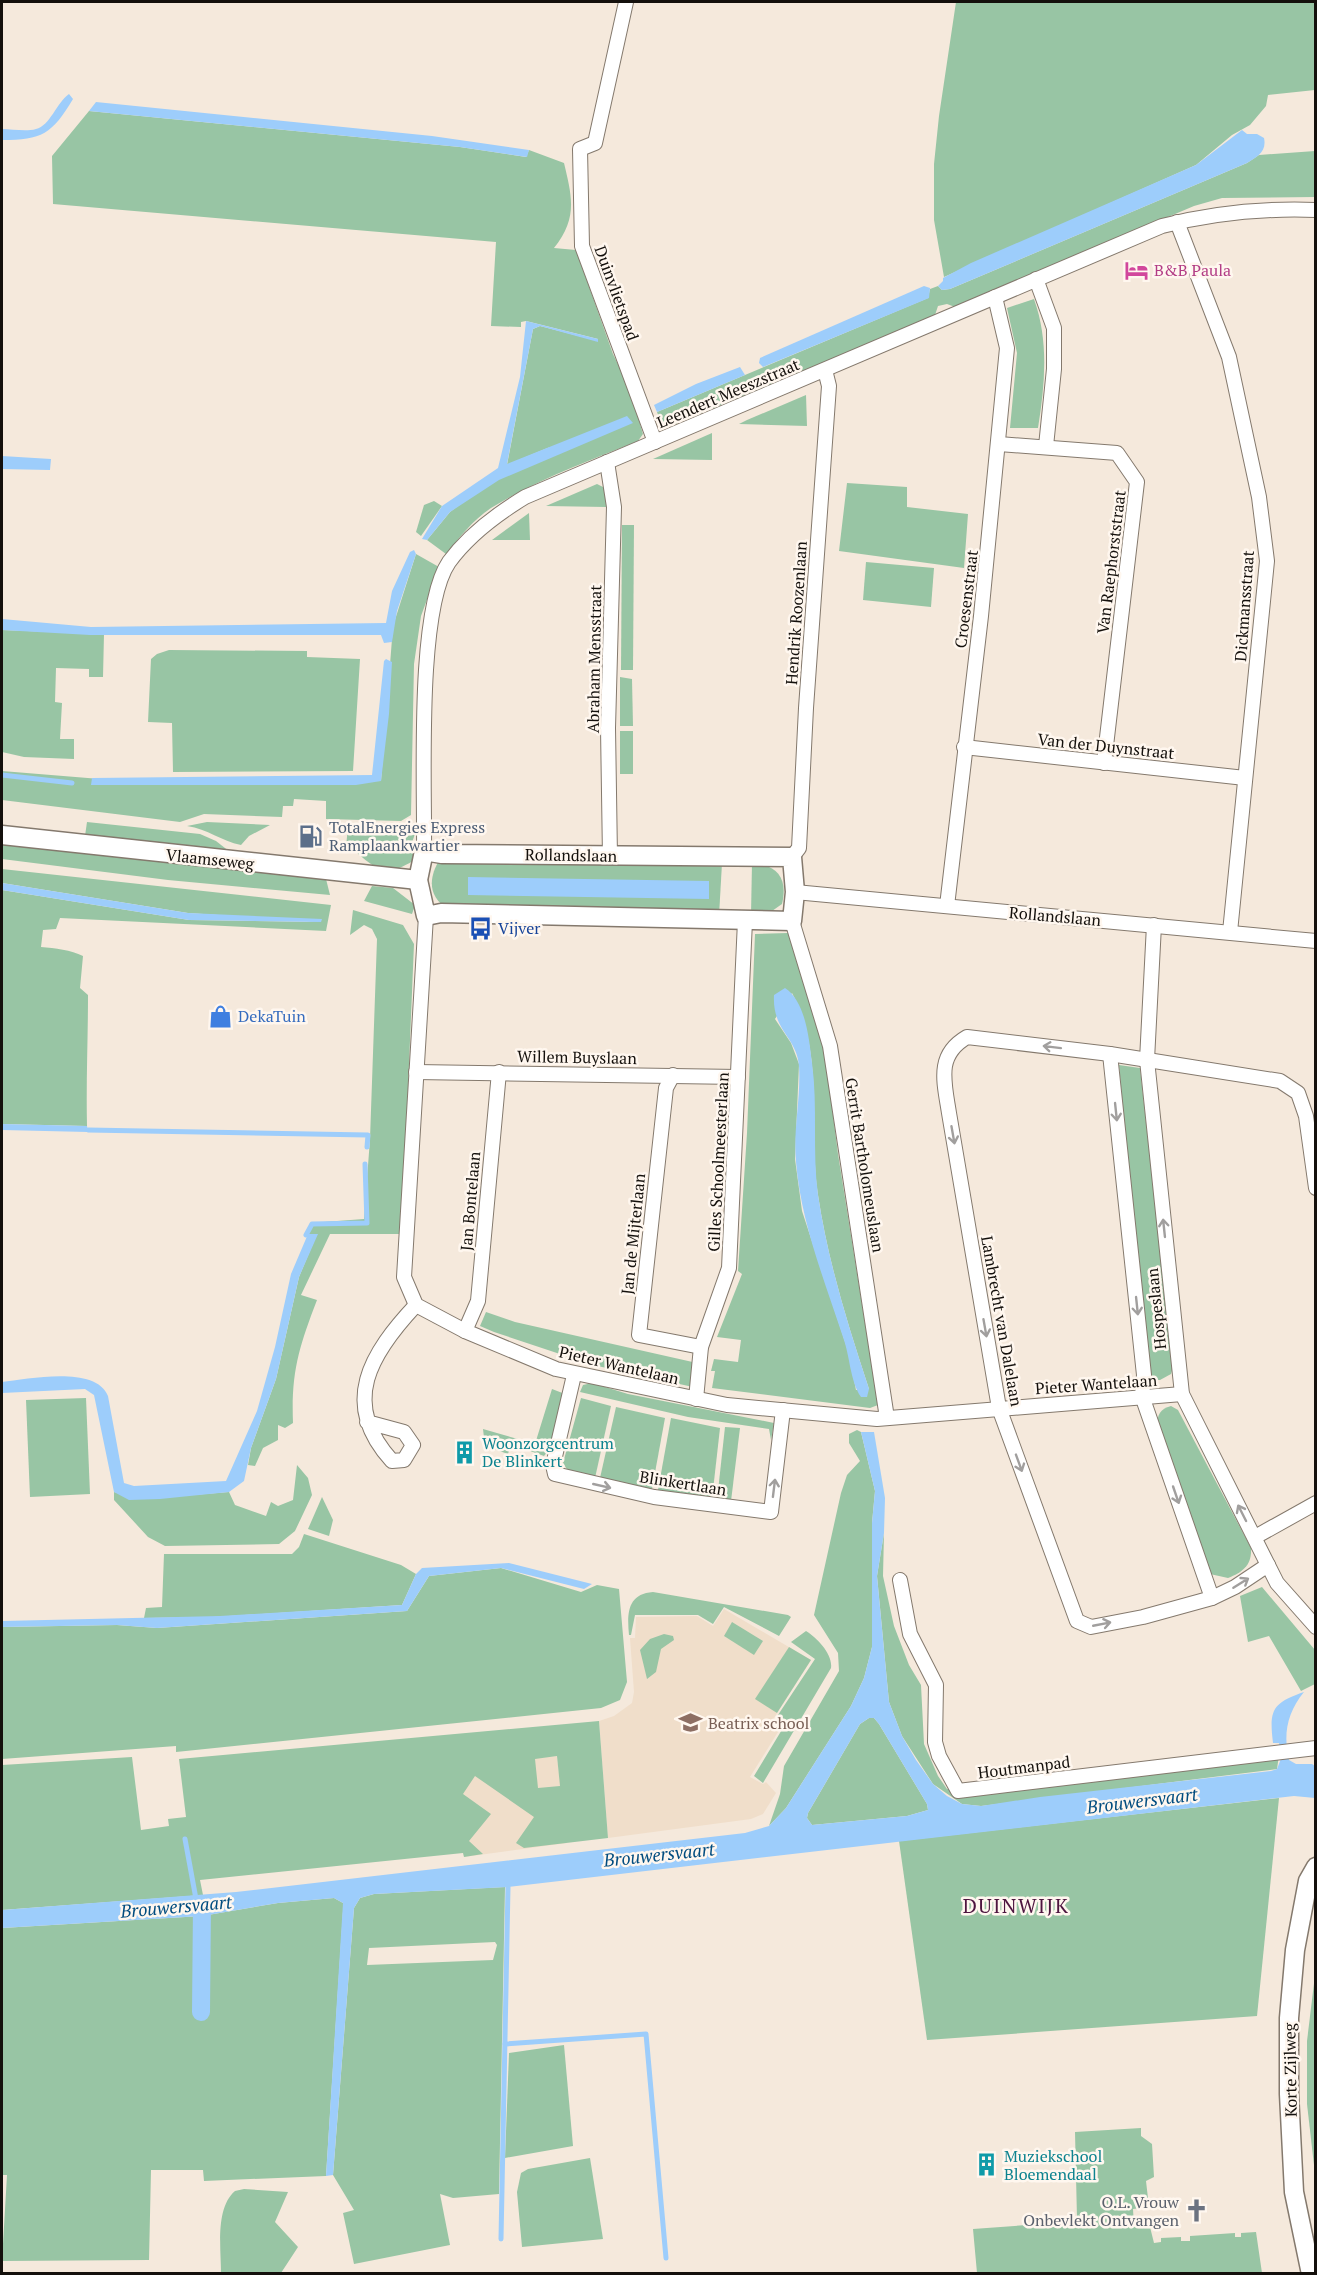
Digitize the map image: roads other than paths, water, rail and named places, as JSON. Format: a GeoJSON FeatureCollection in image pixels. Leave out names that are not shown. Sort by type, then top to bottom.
{"type":"FeatureCollection","features":[{"type":"Feature","properties":{"kind":"street","name":"Duinvlietspad"},"geometry":{"type":"LineString","coordinates":[[626,2],[595,143],[580,149],[582,246],[656,442]]}},
{"type":"Feature","properties":{"kind":"street","name":"Leendert Meeszstraat"},"geometry":{"type":"LineString","coordinates":[[424,851],[426,690],[431,617],[448,563],[489,522],[512,505],[607,462],[1036,279],[1177,222],[1232,212],[1277,208],[1316,210]]}},
{"type":"Feature","properties":{"kind":"street","name":"Dickmansstraat"},"geometry":{"type":"LineString","coordinates":[[1177,222],[1229,357],[1259,497],[1267,561],[1230,932]]}},
{"type":"Feature","properties":{"kind":"street"},"geometry":{"type":"LineString","coordinates":[[1036,279],[1054,328],[1054,369],[1046,446]]}},
{"type":"Feature","properties":{"kind":"street","name":"Croesenstraat"},"geometry":{"type":"LineString","coordinates":[[947,906],[999,444],[1007,348],[995,297]]}},
{"type":"Feature","properties":{"kind":"street","name":"Hendrik Roozenlaan"},"geometry":{"type":"LineString","coordinates":[[792,857],[800,848],[806,708],[829,386],[825,370]]}},
{"type":"Feature","properties":{"kind":"street","name":"Van Raephorststraat"},"geometry":{"type":"LineString","coordinates":[[999,444],[1117,453],[1137,482],[1104,763]]}},
{"type":"Feature","properties":{"kind":"street","name":"Abraham Mensstraat"},"geometry":{"type":"LineString","coordinates":[[607,462],[614,507],[609,728],[610,857]]}},
{"type":"Feature","properties":{"kind":"street","name":"Van der Duynstraat"},"geometry":{"type":"LineString","coordinates":[[964,747],[1245,778]]}},
{"type":"Feature","properties":{"kind":"street","name":"Vlaamseweg"},"geometry":{"type":"LineString","coordinates":[[2,836],[418,880]]}},
{"type":"Feature","properties":{"kind":"street"},"geometry":{"type":"LineString","coordinates":[[367,1422],[364,1401],[376,1353],[389,1333],[416,1305],[404,1277],[426,916],[418,880],[424,851]]}},
{"type":"Feature","properties":{"kind":"street","name":"Rollandslaan"},"geometry":{"type":"LineString","coordinates":[[424,851],[442,854],[610,857],[792,857]]}},
{"type":"Feature","properties":{"kind":"street"},"geometry":{"type":"LineString","coordinates":[[426,916],[441,913],[792,921],[795,892],[792,857]]}},
{"type":"Feature","properties":{"kind":"street","name":"Rollandslaan"},"geometry":{"type":"LineString","coordinates":[[795,892],[1316,941]]}},
{"type":"Feature","properties":{"kind":"street","name":"Gilles Schoolmeesterlaan"},"geometry":{"type":"LineString","coordinates":[[696,1399],[701,1347],[729,1268],[745,921]]}},
{"type":"Feature","properties":{"kind":"street","name":"Gerrit Bartholomeuslaan"},"geometry":{"type":"LineString","coordinates":[[792,921],[830,1046],[887,1418]]}},
{"type":"Feature","properties":{"kind":"street","name":"Hospeslaan"},"geometry":{"type":"LineString","coordinates":[[1154,925],[1147,1060],[1182,1394],[1276,1583],[1316,1627]]}},
{"type":"Feature","properties":{"kind":"street","name":"Lambrecht van Dalelaan"},"geometry":{"type":"LineString","coordinates":[[1110,1054],[967,1037],[954,1044],[946,1056],[945,1087],[999,1408],[1077,1621],[1091,1627],[1143,1617],[1212,1598],[1235,1587],[1268,1565]]}},
{"type":"Feature","properties":{"kind":"street"},"geometry":{"type":"LineString","coordinates":[[1110,1054],[1280,1081],[1298,1093],[1306,1116],[1316,1188]]}},
{"type":"Feature","properties":{"kind":"street","name":"Hospeslaan"},"geometry":{"type":"LineString","coordinates":[[1110,1054],[1144,1375],[1142,1396],[1212,1598]]}},
{"type":"Feature","properties":{"kind":"street","name":"Willem Buyslaan"},"geometry":{"type":"LineString","coordinates":[[416,1072],[738,1077]]}},
{"type":"Feature","properties":{"kind":"street","name":"Jan Bontelaan"},"geometry":{"type":"LineString","coordinates":[[465,1331],[478,1301],[499,1072]]}},
{"type":"Feature","properties":{"kind":"street","name":"Jan de Mijterlaan"},"geometry":{"type":"LineString","coordinates":[[673,1075],[666,1088],[639,1335],[701,1347]]}},
{"type":"Feature","properties":{"kind":"street","name":"Pieter Wantelaan"},"geometry":{"type":"LineString","coordinates":[[416,1305],[465,1331],[574,1375],[696,1399],[783,1410],[887,1418],[1182,1394]]}},
{"type":"Feature","properties":{"kind":"street","name":"Blinkertlaan"},"geometry":{"type":"LineString","coordinates":[[574,1375],[553,1464],[555,1474],[654,1497],[771,1512],[783,1410]]}},
{"type":"Feature","properties":{"kind":"street"},"geometry":{"type":"LineString","coordinates":[[1255,1537],[1316,1503]]}},
{"type":"Feature","properties":{"kind":"street","name":"Houtmanpad"},"geometry":{"type":"LineString","coordinates":[[900,1580],[910,1634],[936,1685],[935,1742],[939,1756],[958,1791],[1316,1748]]}},
{"type":"Feature","properties":{"kind":"street","name":"Korte Zijlweg"},"geometry":{"type":"LineString","coordinates":[[1311,2274],[1294,2192],[1289,2094],[1289,2018],[1295,1950],[1308,1881],[1316,1868]]}},
{"type":"Feature","properties":{"kind":"water"},"geometry":{"type":"Polygon","coordinates":[[[69,94],[73,99],[66,111],[45,133],[27,139],[2,140],[2,129],[28,130],[41,127],[69,94]]]}},
{"type":"Feature","properties":{"kind":"water"},"geometry":{"type":"Polygon","coordinates":[[[96,102],[432,136],[529,150],[527,157],[460,147],[89,111],[96,102]]]}},
{"type":"Feature","properties":{"kind":"water"},"geometry":{"type":"Polygon","coordinates":[[[1242,130],[1247,134],[1257,134],[1264,138],[1265,143],[1258,156],[1247,163],[950,289],[942,290],[938,286],[943,278],[971,263],[1196,165],[1242,130]]]}},
{"type":"Feature","properties":{"kind":"water"},"geometry":{"type":"Polygon","coordinates":[[[924,286],[930,288],[929,298],[763,367],[759,363],[760,358],[924,286]]]}},
{"type":"Feature","properties":{"kind":"water"},"geometry":{"type":"Polygon","coordinates":[[[526,321],[598,339],[598,342],[540,326],[533,329],[507,464],[627,416],[633,423],[499,480],[450,512],[427,540],[422,539],[442,506],[498,468],[520,377],[526,321]]]}},
{"type":"Feature","properties":{"kind":"water"},"geometry":{"type":"Polygon","coordinates":[[[740,367],[745,375],[657,412],[654,405],[696,384],[740,367]]]}},
{"type":"Feature","properties":{"kind":"water"},"geometry":{"type":"Polygon","coordinates":[[[2,456],[51,459],[50,470],[2,469],[2,456]]]}},
{"type":"Feature","properties":{"kind":"water"},"geometry":{"type":"Polygon","coordinates":[[[414,550],[416,554],[397,611],[392,642],[384,643],[381,635],[90,635],[2,630],[2,619],[91,627],[386,623],[392,591],[410,552],[414,550]]]}},
{"type":"Feature","properties":{"kind":"water"},"geometry":{"type":"Polygon","coordinates":[[[386,659],[392,662],[381,781],[356,785],[91,785],[92,778],[372,775],[386,659]]]}},
{"type":"Feature","properties":{"kind":"water"},"geometry":{"type":"Polygon","coordinates":[[[468,877],[709,881],[709,899],[468,895],[468,877]]]}},
{"type":"Feature","properties":{"kind":"water"},"geometry":{"type":"Polygon","coordinates":[[[2,883],[188,913],[322,919],[321,922],[189,920],[2,890],[2,883]]]}},
{"type":"Feature","properties":{"kind":"water"},"geometry":{"type":"Polygon","coordinates":[[[785,988],[798,1002],[808,1032],[814,1080],[815,1162],[822,1220],[846,1317],[869,1389],[867,1397],[861,1397],[857,1391],[845,1344],[814,1251],[803,1207],[795,1150],[799,1066],[794,1048],[781,1026],[774,1007],[774,995],[785,988]]]}},
{"type":"Feature","properties":{"kind":"water"},"geometry":{"type":"Polygon","coordinates":[[[2,1124],[87,1126],[88,1132],[2,1130],[2,1124]]]}},
{"type":"Feature","properties":{"kind":"water"},"geometry":{"type":"Polygon","coordinates":[[[308,1234],[318,1234],[299,1277],[276,1379],[251,1448],[244,1481],[229,1492],[129,1500],[114,1492],[94,1395],[85,1389],[2,1393],[2,1382],[60,1376],[90,1380],[101,1386],[108,1396],[124,1483],[134,1486],[226,1481],[257,1411],[275,1347],[291,1274],[308,1234]]]}},
{"type":"Feature","properties":{"kind":"water","name":"Brouwersvaart"},"geometry":{"type":"Polygon","coordinates":[[[861,1432],[874,1432],[885,1498],[884,1533],[877,1576],[889,1702],[902,1736],[916,1760],[933,1784],[947,1796],[962,1804],[981,1806],[1040,1797],[1271,1771],[1277,1769],[1282,1756],[1279,1743],[1273,1743],[1272,1723],[1275,1709],[1285,1700],[1304,1692],[1290,1716],[1286,1741],[1289,1760],[1296,1764],[1315,1766],[1315,1798],[1294,1796],[508,1887],[374,1894],[360,1898],[354,1908],[333,2175],[326,2176],[343,1903],[334,1898],[278,1903],[202,1916],[2,1928],[2,1910],[236,1892],[745,1833],[769,1826],[786,1808],[851,1706],[864,1678],[872,1647],[872,1523],[875,1491],[861,1432]],[[869,1718],[860,1724],[808,1813],[807,1818],[812,1825],[907,1816],[928,1810],[927,1804],[874,1718],[869,1718]]]}},
{"type":"Feature","properties":{"kind":"water"},"geometry":{"type":"Polygon","coordinates":[[[509,1563],[592,1584],[584,1589],[501,1568],[429,1576],[407,1611],[157,1628],[117,1625],[2,1627],[2,1621],[220,1616],[402,1605],[416,1574],[422,1568],[509,1563]]]}},
{"type":"Feature","properties":{"kind":"waterway"},"geometry":{"type":"LineString","coordinates":[[2,775],[72,783]]}},
{"type":"Feature","properties":{"kind":"waterway"},"geometry":{"type":"LineString","coordinates":[[88,1130],[368,1135],[367,1147]]}},
{"type":"Feature","properties":{"kind":"waterway"},"geometry":{"type":"LineString","coordinates":[[306,1235],[312,1224],[367,1223],[365,1164]]}},
{"type":"Feature","properties":{"kind":"waterway","name":"Brouwersvaart"},"geometry":{"type":"LineString","coordinates":[[185,1839],[196,1899]]}},
{"type":"Feature","properties":{"kind":"waterway"},"geometry":{"type":"LineString","coordinates":[[501,2239],[508,1887]]}},
{"type":"Feature","properties":{"kind":"waterway","name":"Brouwersvaart"},"geometry":{"type":"LineString","coordinates":[[201,2012],[202,1905]]}},
{"type":"Feature","properties":{"kind":"waterway"},"geometry":{"type":"LineString","coordinates":[[505,2044],[646,2034],[666,2258]]}},
{"type":"Feature","properties":{"kind":"place","name":"B&B Paula"},"geometry":{"type":"Point","coordinates":[1136,270]}},
{"type":"Feature","properties":{"kind":"place","name":"TotalEnergies Express Ramplaankwartier"},"geometry":{"type":"Point","coordinates":[311,836]}},
{"type":"Feature","properties":{"kind":"place","name":"Vijver"},"geometry":{"type":"Point","coordinates":[480,928]}},
{"type":"Feature","properties":{"kind":"place","name":"DekaTuin"},"geometry":{"type":"Point","coordinates":[220,1016]}},
{"type":"Feature","properties":{"kind":"place","name":"Woonzorgcentrum De Blinkert"},"geometry":{"type":"Point","coordinates":[464,1452]}},
{"type":"Feature","properties":{"kind":"place","name":"Beatrix school"},"geometry":{"type":"Point","coordinates":[690,1723]}},
{"type":"Feature","properties":{"kind":"place","name":"Muziekschool Bloemendaal"},"geometry":{"type":"Point","coordinates":[986,2165]}},
{"type":"Feature","properties":{"kind":"place","name":"O.L. Vrouw Onbevlekt Ontvangen"},"geometry":{"type":"Point","coordinates":[1197,2211]}},
{"type":"Feature","properties":{"kind":"district","name":"DUINWIJK"},"geometry":{"type":"Point","coordinates":[1016,1905]}}]}
